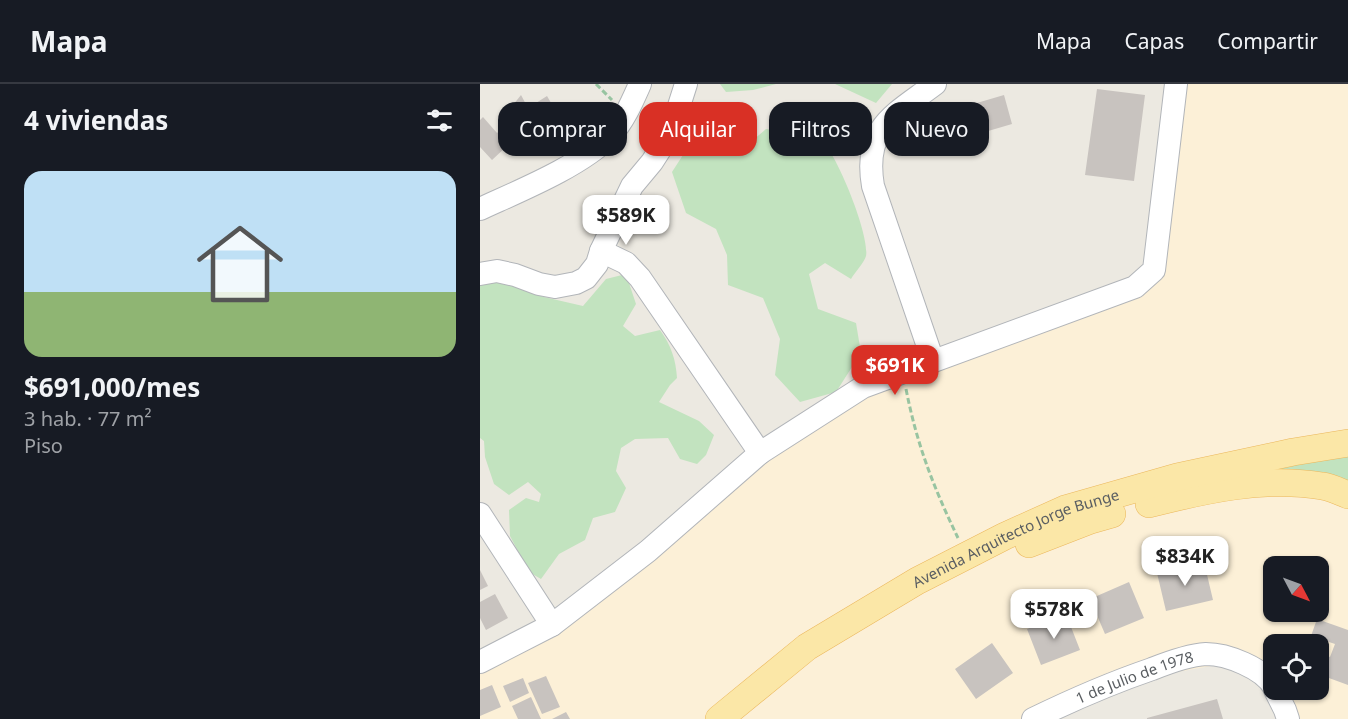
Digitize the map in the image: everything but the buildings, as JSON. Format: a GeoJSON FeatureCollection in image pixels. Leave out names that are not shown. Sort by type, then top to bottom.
{"type":"FeatureCollection","features":[{"type":"Feature","properties":{"kind":"main road","name":"Avenida Arquitecto Jorge Bunge"},"geometry":{"type":"LineString","coordinates":[[719,719],[807,647],[917,581],[1065,509],[1177,477],[1293,452],[1348,443]]}},
{"type":"Feature","properties":{"kind":"main road","name":"Avenida Arquitecto Jorge Bunge"},"geometry":{"type":"LineString","coordinates":[[742,719],[815,662],[920,599],[1013,550],[1091,520],[1179,496],[1232,486],[1287,482],[1324,486],[1348,495]]}},
{"type":"Feature","properties":{"kind":"street"},"geometry":{"type":"LineString","coordinates":[[627,112],[640,84]]}},
{"type":"Feature","properties":{"kind":"street"},"geometry":{"type":"LineString","coordinates":[[480,274],[497,271],[555,287],[576,283],[586,278],[597,264],[632,186],[652,162],[670,134],[686,84]]}},
{"type":"Feature","properties":{"kind":"street"},"geometry":{"type":"LineString","coordinates":[[933,361],[870,172],[874,141],[880,129],[894,115],[935,84]]}},
{"type":"Feature","properties":{"kind":"street"},"geometry":{"type":"LineString","coordinates":[[480,662],[552,625],[648,550],[760,453],[863,387],[1135,287],[1154,270],[1176,84]]}},
{"type":"Feature","properties":{"kind":"street"},"geometry":{"type":"LineString","coordinates":[[480,209],[584,156]]}},
{"type":"Feature","properties":{"kind":"street"},"geometry":{"type":"LineString","coordinates":[[601,251],[626,263],[640,278],[760,453]]}},
{"type":"Feature","properties":{"kind":"street"},"geometry":{"type":"LineString","coordinates":[[480,514],[552,625]]}},
{"type":"Feature","properties":{"kind":"street","name":"1 de Julio de 1978"},"geometry":{"type":"LineString","coordinates":[[1033,719],[1108,684],[1170,662],[1206,654],[1240,661],[1263,675]]}},
{"type":"Feature","properties":{"kind":"street"},"geometry":{"type":"LineString","coordinates":[[1280,700],[1288,719]]}},
{"type":"Feature","properties":{"kind":"path"},"geometry":{"type":"LineString","coordinates":[[596,84],[614,102]]}},
{"type":"Feature","properties":{"kind":"path"},"geometry":{"type":"LineString","coordinates":[[902,372],[920,448],[937,494],[967,555]]}},
{"type":"Feature","properties":{"kind":"shaded area"},"geometry":{"type":"Polygon","coordinates":[[[1176,84],[1348,84],[1348,719],[1288,719],[1279,700],[1329,700],[1329,634],[1263,634],[1263,679],[1240,661],[1108,684],[1033,719],[480,719],[480,662],[530,638],[863,387],[1154,269],[1176,84]]]}},
{"type":"Feature","properties":{"kind":"green space"},"geometry":{"type":"Polygon","coordinates":[[[720,84],[776,84],[753,90],[726,92],[720,84]]]}},
{"type":"Feature","properties":{"kind":"green space"},"geometry":{"type":"Polygon","coordinates":[[[835,84],[892,84],[876,103],[835,84]]]}},
{"type":"Feature","properties":{"kind":"green space"},"geometry":{"type":"Polygon","coordinates":[[[766,129],[769,129],[769,156],[832,156],[852,197],[866,246],[865,259],[851,279],[825,263],[809,274],[818,309],[856,323],[861,353],[836,392],[800,402],[775,375],[780,339],[763,298],[728,285],[727,255],[716,229],[686,213],[672,172],[682,156],[757,156],[757,137],[766,129]]]}},
{"type":"Feature","properties":{"kind":"green space"},"geometry":{"type":"Polygon","coordinates":[[[626,274],[636,304],[623,326],[635,336],[660,330],[674,359],[677,378],[659,402],[699,421],[714,435],[706,455],[697,464],[680,459],[668,438],[635,439],[621,448],[616,471],[626,488],[615,512],[593,518],[585,540],[559,554],[541,579],[529,572],[510,536],[509,510],[526,498],[539,502],[541,494],[528,482],[509,495],[494,484],[485,457],[484,441],[480,438],[480,282],[505,279],[544,297],[583,306],[606,279],[626,274]]]}},
{"type":"Feature","properties":{"kind":"green space"},"geometry":{"type":"Polygon","coordinates":[[[1348,451],[1348,485],[1263,471],[1348,451]]]}}]}
